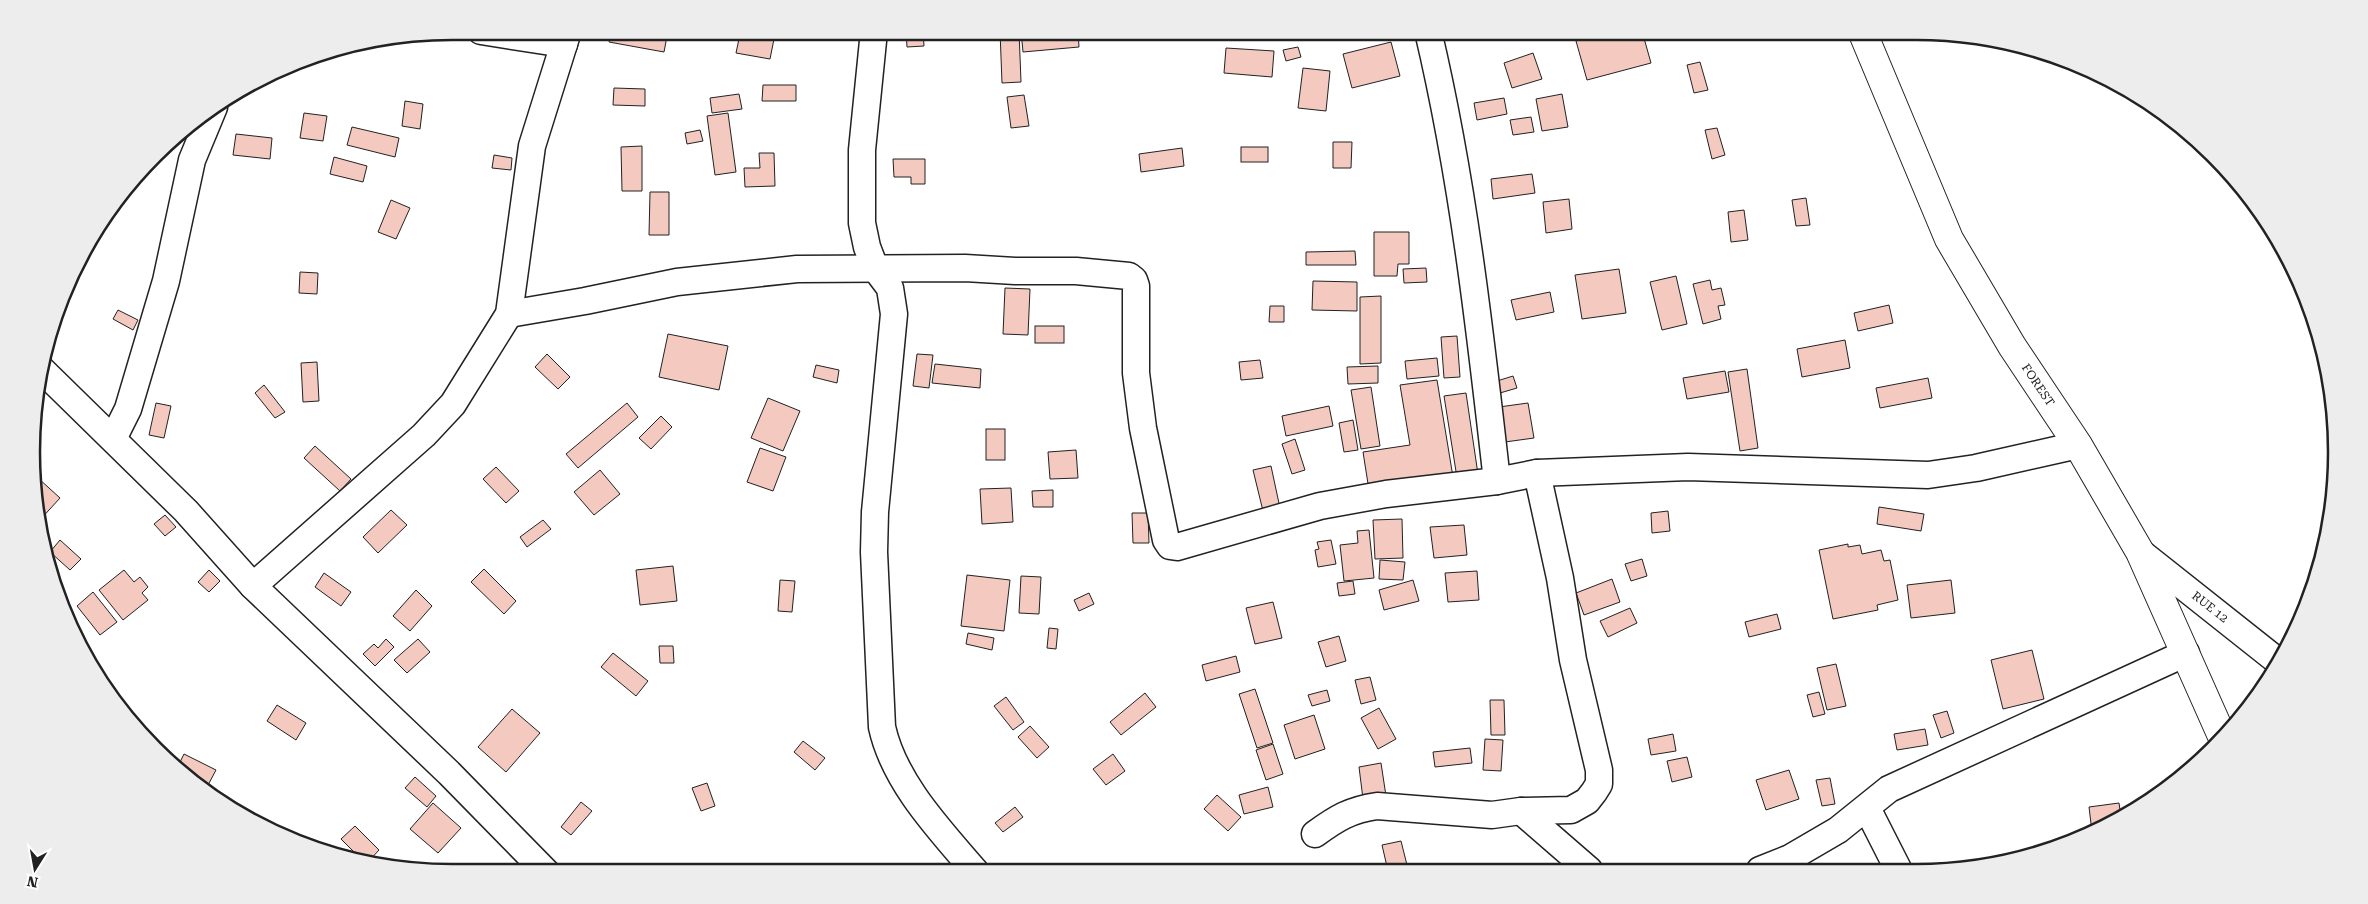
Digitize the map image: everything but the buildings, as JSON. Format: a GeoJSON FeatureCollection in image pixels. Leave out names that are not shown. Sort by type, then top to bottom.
{"type":"FeatureCollection","features":[{"type":"Feature","properties":{"kind":"street"},"geometry":{"type":"LineString","coordinates":[[253,586],[424,435],[453,404],[509,314],[532,146],[565,40]]}},
{"type":"Feature","properties":{"kind":"street"},"geometry":{"type":"LineString","coordinates":[[873,40],[862,150],[862,223],[867,247],[875,268],[890,288],[894,314],[875,512],[874,552],[882,727],[886,744],[910,788],[943,833],[969,864]]}},
{"type":"Feature","properties":{"kind":"street"},"geometry":{"type":"LineString","coordinates":[[1430,40],[1441,87],[1476,288],[1498,481]]}},
{"type":"Feature","properties":{"kind":"street","name":"FOREST"},"geometry":{"type":"LineString","coordinates":[[1866,40],[1950,239],[2012,346],[2078,445],[2140,552],[2220,730]]}},
{"type":"Feature","properties":{"kind":"street"},"geometry":{"type":"LineString","coordinates":[[113,439],[128,409],[163,290],[192,160],[209,119]]}},
{"type":"Feature","properties":{"kind":"street"},"geometry":{"type":"LineString","coordinates":[[509,314],[677,282],[797,269],[875,268],[1076,271],[1119,274],[1134,280],[1137,296],[1136,372],[1140,400],[1156,498],[1166,540],[1170,546],[1177,547],[1320,506],[1386,494],[1498,481],[1537,473],[1688,467],[1928,474],[1976,468],[2078,445]]}},
{"type":"Feature","properties":{"kind":"street"},"geometry":{"type":"LineString","coordinates":[[47,375],[186,511],[253,586],[449,773],[540,864]]}},
{"type":"Feature","properties":{"kind":"street"},"geometry":{"type":"LineString","coordinates":[[1315,834],[1338,816],[1358,809],[1377,806],[1492,815],[1521,811],[1571,810],[1587,801],[1598,784],[1599,770],[1573,660],[1560,578],[1537,473]]}},
{"type":"Feature","properties":{"kind":"street","name":"RUE 12"},"geometry":{"type":"LineString","coordinates":[[2140,552],[2273,658]]}},
{"type":"Feature","properties":{"kind":"street"},"geometry":{"type":"LineString","coordinates":[[1773,864],[1838,830],[1889,790],[2186,653]]}},
{"type":"Feature","properties":{"kind":"street"},"geometry":{"type":"LineString","coordinates":[[1867,808],[1895,864]]}},
{"type":"Feature","properties":{"kind":"street"},"geometry":{"type":"LineString","coordinates":[[1521,811],[1582,864]]}}]}
